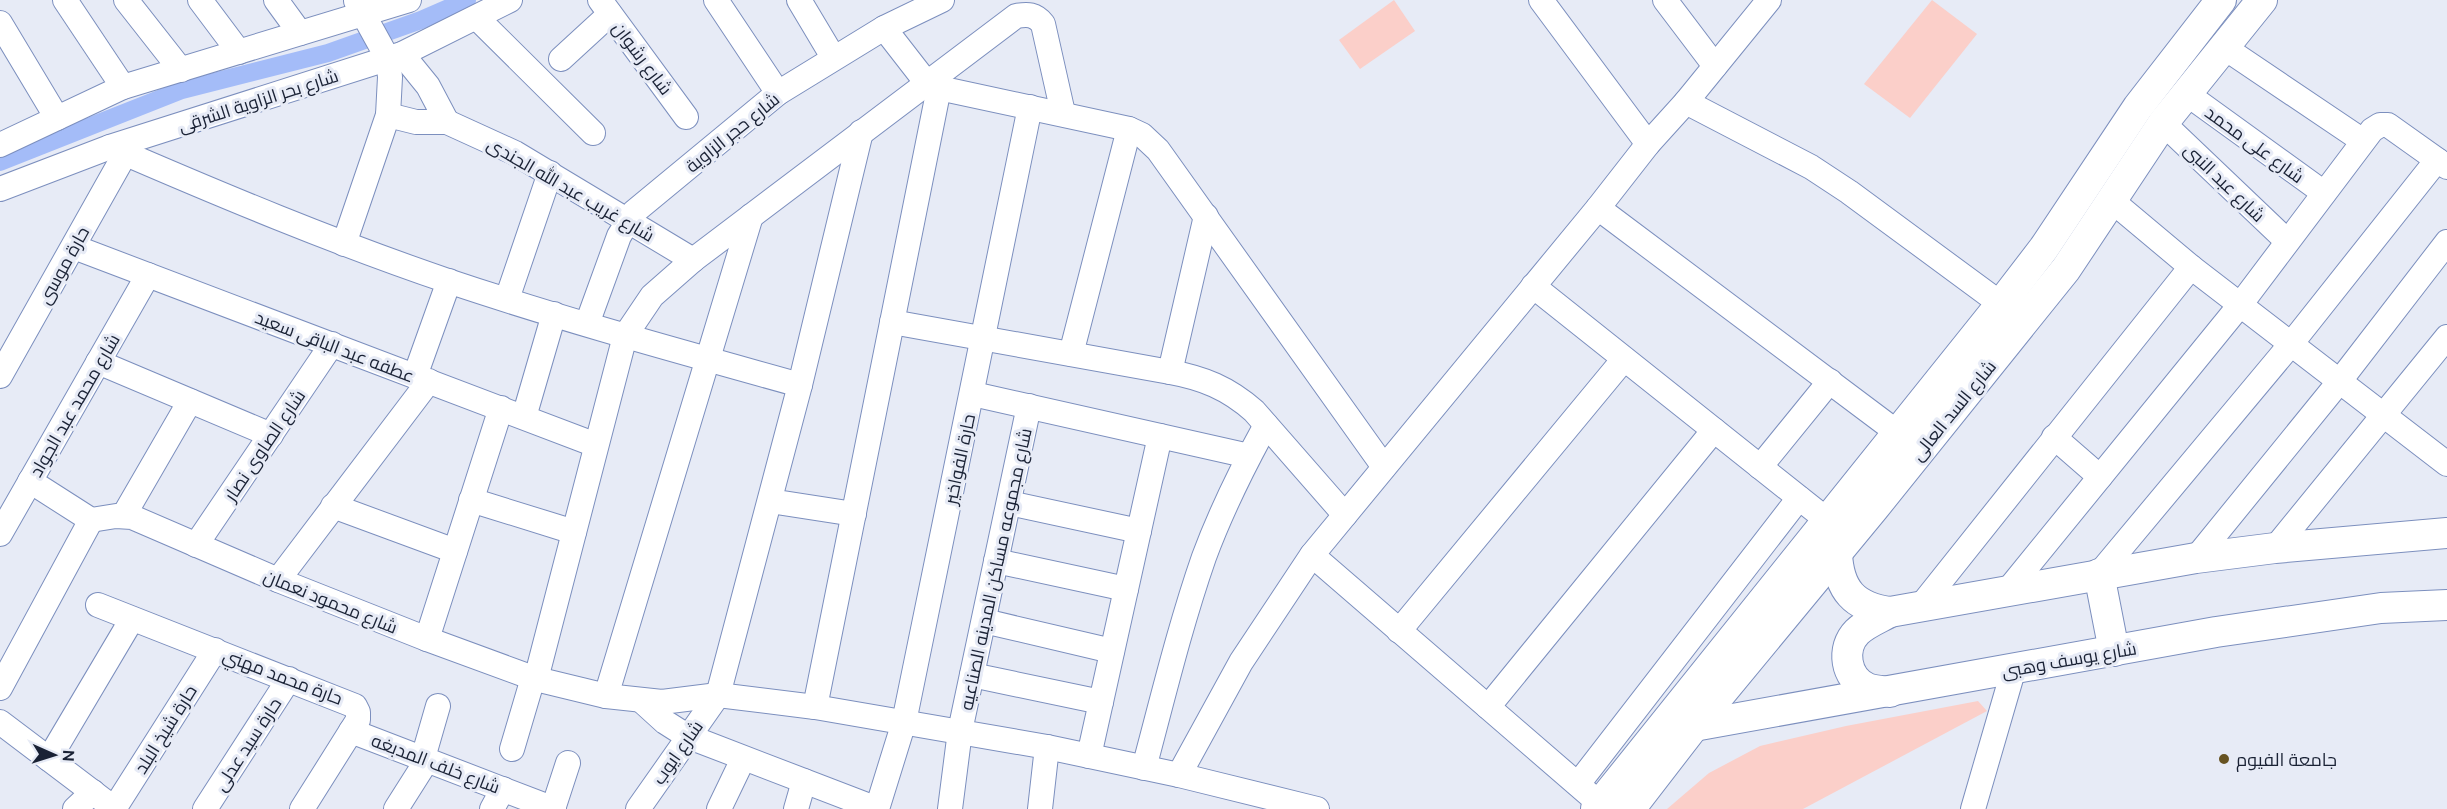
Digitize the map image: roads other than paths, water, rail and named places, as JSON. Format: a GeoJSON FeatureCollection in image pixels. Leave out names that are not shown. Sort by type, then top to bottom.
{"type":"FeatureCollection","features":[{"type":"Feature","properties":{"kind":"main road","name":"شارع السد العالى"},"geometry":{"type":"LineString","coordinates":[[1595,801],[1827,520],[2001,304],[2044,248],[2138,107],[2221,0]]}},
{"type":"Feature","properties":{"kind":"main road","name":"شارع السد العالى"},"geometry":{"type":"LineString","coordinates":[[1630,809],[1694,726],[1837,554],[2066,269],[2163,123],[2262,0]]}},
{"type":"Feature","properties":{"kind":"main road"},"geometry":{"type":"LineString","coordinates":[[1837,554],[1838,572],[1845,588],[1857,601],[1873,610],[1890,612],[2196,558],[2276,548],[2447,533]]}},
{"type":"Feature","properties":{"kind":"main road"},"geometry":{"type":"LineString","coordinates":[[2099,574],[2115,651]]}},
{"type":"Feature","properties":{"kind":"main road","name":"شارع يوسف وهبى"},"geometry":{"type":"LineString","coordinates":[[1694,726],[2216,632],[2381,608],[2447,605]]}},
{"type":"Feature","properties":{"kind":"main road"},"geometry":{"type":"LineString","coordinates":[[1890,612],[1857,632],[1851,640],[1847,659],[1849,669],[1860,684],[1869,689],[1891,692]]}},
{"type":"Feature","properties":{"kind":"street"},"geometry":{"type":"LineString","coordinates":[[65,0],[123,87]]}},
{"type":"Feature","properties":{"kind":"street"},"geometry":{"type":"LineString","coordinates":[[126,0],[181,70]]}},
{"type":"Feature","properties":{"kind":"street"},"geometry":{"type":"LineString","coordinates":[[200,0],[239,52]]}},
{"type":"Feature","properties":{"kind":"street"},"geometry":{"type":"LineString","coordinates":[[276,0],[300,33]]}},
{"type":"Feature","properties":{"kind":"street"},"geometry":{"type":"LineString","coordinates":[[0,145],[123,87],[300,33],[360,7],[409,0]]}},
{"type":"Feature","properties":{"kind":"street","name":"شارع بحر الزاوية الشرقى"},"geometry":{"type":"LineString","coordinates":[[0,189],[395,56],[510,0]]}},
{"type":"Feature","properties":{"kind":"street"},"geometry":{"type":"LineString","coordinates":[[716,0],[778,93]]}},
{"type":"Feature","properties":{"kind":"street"},"geometry":{"type":"LineString","coordinates":[[799,0],[833,57]]}},
{"type":"Feature","properties":{"kind":"street","name":"شارع حجر الزاوية"},"geometry":{"type":"LineString","coordinates":[[587,324],[619,236],[627,219],[641,205],[778,93],[833,57],[884,28],[942,0]]}},
{"type":"Feature","properties":{"kind":"street"},"geometry":{"type":"LineString","coordinates":[[1541,0],[1648,144]]}},
{"type":"Feature","properties":{"kind":"street"},"geometry":{"type":"LineString","coordinates":[[1665,0],[1715,66]]}},
{"type":"Feature","properties":{"kind":"street"},"geometry":{"type":"LineString","coordinates":[[1179,775],[1241,662],[1312,555],[1648,144],[1686,102],[1769,0]]}},
{"type":"Feature","properties":{"kind":"street"},"geometry":{"type":"LineString","coordinates":[[360,7],[395,56],[428,86],[447,122]]}},
{"type":"Feature","properties":{"kind":"street"},"geometry":{"type":"LineString","coordinates":[[561,59],[605,7]]}},
{"type":"Feature","properties":{"kind":"street","name":"شارع رشوان"},"geometry":{"type":"LineString","coordinates":[[605,7],[686,117]]}},
{"type":"Feature","properties":{"kind":"street"},"geometry":{"type":"LineString","coordinates":[[512,749],[534,679],[625,336],[652,296],[693,260],[861,132],[933,85],[1016,16],[1028,14],[1038,17],[1043,24],[1063,113]]}},
{"type":"Feature","properties":{"kind":"street"},"geometry":{"type":"LineString","coordinates":[[477,18],[593,133]]}},
{"type":"Feature","properties":{"kind":"street"},"geometry":{"type":"LineString","coordinates":[[0,23],[57,118]]}},
{"type":"Feature","properties":{"kind":"street"},"geometry":{"type":"LineString","coordinates":[[884,28],[933,85],[1063,113],[1128,129],[1142,135],[1158,150],[1384,467]]}},
{"type":"Feature","properties":{"kind":"street"},"geometry":{"type":"LineString","coordinates":[[2225,48],[2363,141]]}},
{"type":"Feature","properties":{"kind":"street"},"geometry":{"type":"LineString","coordinates":[[344,244],[388,115],[395,56]]}},
{"type":"Feature","properties":{"kind":"street"},"geometry":{"type":"LineString","coordinates":[[815,707],[892,322],[933,85]]}},
{"type":"Feature","properties":{"kind":"street","name":"شارع على محمد"},"geometry":{"type":"LineString","coordinates":[[2187,94],[2324,194]]}},
{"type":"Feature","properties":{"kind":"street"},"geometry":{"type":"LineString","coordinates":[[1686,102],[1811,167],[1849,192],[2001,304]]}},
{"type":"Feature","properties":{"kind":"street","name":"حارة الفواخير"},"geometry":{"type":"LineString","coordinates":[[877,809],[904,722],[973,394],[1030,106]]}},
{"type":"Feature","properties":{"kind":"street","name":"شارع غريب عبد الله الجندى"},"geometry":{"type":"LineString","coordinates":[[388,115],[416,122],[447,122],[515,153],[693,260]]}},
{"type":"Feature","properties":{"kind":"street","name":"شارع عبد النبى"},"geometry":{"type":"LineString","coordinates":[[2163,123],[2287,241]]}},
{"type":"Feature","properties":{"kind":"street"},"geometry":{"type":"LineString","coordinates":[[2008,590],[2240,305],[2372,130],[2380,125],[2388,125],[2442,164],[2099,574]]}},
{"type":"Feature","properties":{"kind":"street"},"geometry":{"type":"LineString","coordinates":[[1071,354],[1128,129]]}},
{"type":"Feature","properties":{"kind":"street"},"geometry":{"type":"LineString","coordinates":[[718,695],[800,385],[861,132]]}},
{"type":"Feature","properties":{"kind":"street"},"geometry":{"type":"LineString","coordinates":[[118,150],[344,244],[449,281],[625,336],[800,385]]}},
{"type":"Feature","properties":{"kind":"street","name":"حارة موسى"},"geometry":{"type":"LineString","coordinates":[[0,376],[74,247],[118,150]]}},
{"type":"Feature","properties":{"kind":"street"},"geometry":{"type":"LineString","coordinates":[[507,299],[550,173]]}},
{"type":"Feature","properties":{"kind":"street"},"geometry":{"type":"LineString","coordinates":[[2112,200],[2191,267],[2339,382],[2384,416],[2442,451]]}},
{"type":"Feature","properties":{"kind":"street"},"geometry":{"type":"LineString","coordinates":[[1598,208],[1898,433]]}},
{"type":"Feature","properties":{"kind":"street"},"geometry":{"type":"LineString","coordinates":[[606,696],[751,216]]}},
{"type":"Feature","properties":{"kind":"street"},"geometry":{"type":"LineString","coordinates":[[1170,372],[1206,216]]}},
{"type":"Feature","properties":{"kind":"street"},"geometry":{"type":"LineString","coordinates":[[2196,558],[2339,382],[2447,242]]}},
{"type":"Feature","properties":{"kind":"street","name":"عطفه عبد الباقى سعيد"},"geometry":{"type":"LineString","coordinates":[[74,247],[596,445]]}},
{"type":"Feature","properties":{"kind":"street"},"geometry":{"type":"LineString","coordinates":[[1920,607],[2191,267]]}},
{"type":"Feature","properties":{"kind":"street","name":"شارع محمد عبد الجواد"},"geometry":{"type":"LineString","coordinates":[[0,534],[148,275]]}},
{"type":"Feature","properties":{"kind":"street"},"geometry":{"type":"LineString","coordinates":[[278,580],[333,506],[422,378],[449,281]]}},
{"type":"Feature","properties":{"kind":"street"},"geometry":{"type":"LineString","coordinates":[[1533,286],[1827,520]]}},
{"type":"Feature","properties":{"kind":"street"},"geometry":{"type":"LineString","coordinates":[[524,417],[554,314]]}},
{"type":"Feature","properties":{"kind":"street"},"geometry":{"type":"LineString","coordinates":[[892,322],[1170,372],[1201,379],[1226,389],[1247,405],[1266,425],[1345,515]]}},
{"type":"Feature","properties":{"kind":"street"},"geometry":{"type":"LineString","coordinates":[[2276,548],[2447,337]]}},
{"type":"Feature","properties":{"kind":"street","name":"شارع الصاوى نصار"},"geometry":{"type":"LineString","coordinates":[[196,545],[332,344]]}},
{"type":"Feature","properties":{"kind":"street"},"geometry":{"type":"LineString","coordinates":[[1399,631],[1624,359]]}},
{"type":"Feature","properties":{"kind":"street"},"geometry":{"type":"LineString","coordinates":[[99,362],[271,435]]}},
{"type":"Feature","properties":{"kind":"street"},"geometry":{"type":"LineString","coordinates":[[1760,467],[1830,381]]}},
{"type":"Feature","properties":{"kind":"street"},"geometry":{"type":"LineString","coordinates":[[973,394],[1249,456]]}},
{"type":"Feature","properties":{"kind":"street"},"geometry":{"type":"LineString","coordinates":[[30,482],[91,520],[124,515],[190,401]]}},
{"type":"Feature","properties":{"kind":"street","name":"شارع مجموعه مساكن المدينه الصناعيه"},"geometry":{"type":"LineString","coordinates":[[950,809],[960,731],[1029,406]]}},
{"type":"Feature","properties":{"kind":"street"},"geometry":{"type":"LineString","coordinates":[[427,639],[501,408]]}},
{"type":"Feature","properties":{"kind":"street"},"geometry":{"type":"LineString","coordinates":[[1144,768],[1188,607],[1202,566],[1226,505],[1266,425]]}},
{"type":"Feature","properties":{"kind":"street"},"geometry":{"type":"LineString","coordinates":[[1488,707],[1714,430]]}},
{"type":"Feature","properties":{"kind":"street"},"geometry":{"type":"LineString","coordinates":[[1089,756],[1160,436]]}},
{"type":"Feature","properties":{"kind":"street"},"geometry":{"type":"LineString","coordinates":[[2054,437],[2100,477]]}},
{"type":"Feature","properties":{"kind":"street"},"geometry":{"type":"LineString","coordinates":[[1312,555],[1595,801],[1799,498]]}},
{"type":"Feature","properties":{"kind":"street"},"geometry":{"type":"LineString","coordinates":[[471,500],[574,532]]}},
{"type":"Feature","properties":{"kind":"street"},"geometry":{"type":"LineString","coordinates":[[770,501],[854,514]]}},
{"type":"Feature","properties":{"kind":"street"},"geometry":{"type":"LineString","coordinates":[[1009,503],[1139,531]]}},
{"type":"Feature","properties":{"kind":"street"},"geometry":{"type":"LineString","coordinates":[[333,506],[455,551]]}},
{"type":"Feature","properties":{"kind":"street","name":"شارع محمود نعمان"},"geometry":{"type":"LineString","coordinates":[[124,515],[278,580],[534,679],[643,702],[681,701],[718,695],[815,707],[960,731],[1179,775],[1317,809]]}},
{"type":"Feature","properties":{"kind":"street"},"geometry":{"type":"LineString","coordinates":[[0,688],[91,520]]}},
{"type":"Feature","properties":{"kind":"street"},"geometry":{"type":"LineString","coordinates":[[996,561],[1126,589]]}},
{"type":"Feature","properties":{"kind":"street","name":"حارة محمد مهني"},"geometry":{"type":"LineString","coordinates":[[98,605],[290,678],[355,706],[359,716],[302,809]]}},
{"type":"Feature","properties":{"kind":"street"},"geometry":{"type":"LineString","coordinates":[[49,759],[132,619]]}},
{"type":"Feature","properties":{"kind":"street"},"geometry":{"type":"LineString","coordinates":[[984,621],[1112,651]]}},
{"type":"Feature","properties":{"kind":"street","name":"حارة شيخ البلد"},"geometry":{"type":"LineString","coordinates":[[115,809],[215,650]]}},
{"type":"Feature","properties":{"kind":"street"},"geometry":{"type":"LineString","coordinates":[[1973,809],[2014,668]]}},
{"type":"Feature","properties":{"kind":"street"},"geometry":{"type":"LineString","coordinates":[[972,675],[1101,702]]}},
{"type":"Feature","properties":{"kind":"street","name":"حارة سيد عدلى"},"geometry":{"type":"LineString","coordinates":[[205,809],[290,678]]}},
{"type":"Feature","properties":{"kind":"street","name":"شارع ايوب"},"geometry":{"type":"LineString","coordinates":[[638,809],[687,736],[718,695]]}},
{"type":"Feature","properties":{"kind":"street"},"geometry":{"type":"LineString","coordinates":[[643,702],[665,722],[687,736],[877,809]]}},
{"type":"Feature","properties":{"kind":"street"},"geometry":{"type":"LineString","coordinates":[[396,809],[425,759],[438,706]]}},
{"type":"Feature","properties":{"kind":"street"},"geometry":{"type":"LineString","coordinates":[[0,722],[115,809]]}},
{"type":"Feature","properties":{"kind":"street","name":"شارع خلف المدبغه"},"geometry":{"type":"LineString","coordinates":[[351,731],[425,759],[498,799],[553,809]]}},
{"type":"Feature","properties":{"kind":"street"},"geometry":{"type":"LineString","coordinates":[[1040,809],[1047,747]]}},
{"type":"Feature","properties":{"kind":"street"},"geometry":{"type":"LineString","coordinates":[[719,809],[743,759]]}},
{"type":"Feature","properties":{"kind":"street"},"geometry":{"type":"LineString","coordinates":[[553,809],[568,763]]}},
{"type":"Feature","properties":{"kind":"street"},"geometry":{"type":"LineString","coordinates":[[796,809],[804,781]]}},
{"type":"Feature","properties":{"kind":"street"},"geometry":{"type":"LineString","coordinates":[[75,809],[93,792]]}},
{"type":"Feature","properties":{"kind":"waterway"},"geometry":{"type":"LineString","coordinates":[[0,162],[182,90],[328,53],[421,20],[467,0]]}},
{"type":"Feature","properties":{"kind":"place","name":"جامعة الفيوم"},"geometry":{"type":"Point","coordinates":[2224,759]}}]}
